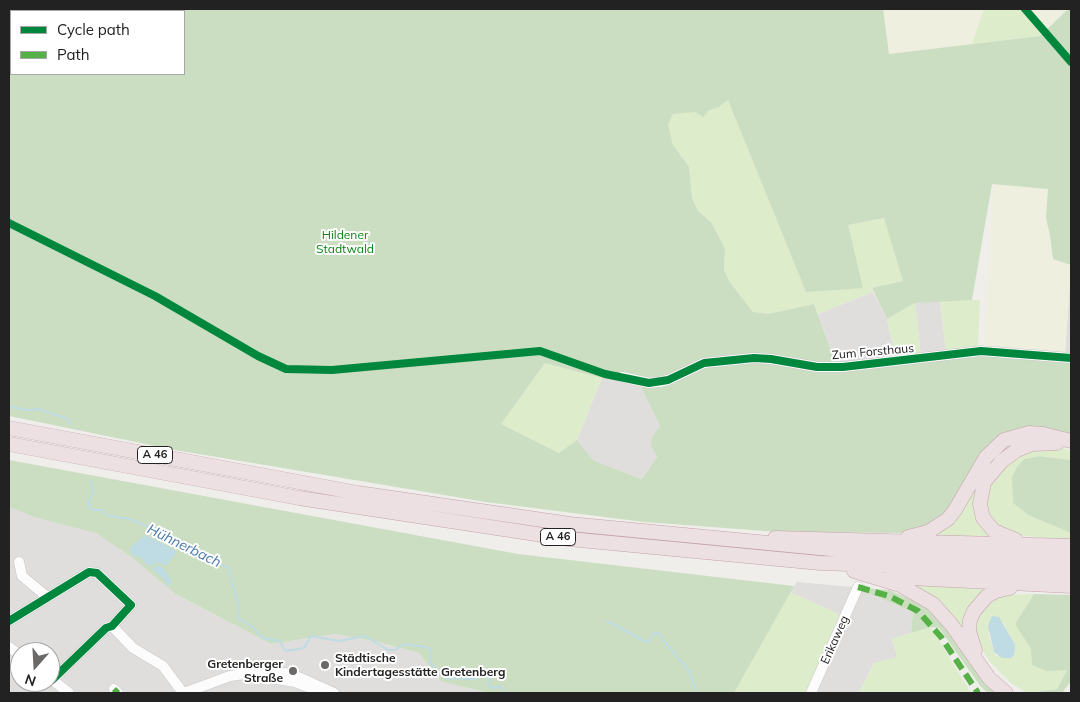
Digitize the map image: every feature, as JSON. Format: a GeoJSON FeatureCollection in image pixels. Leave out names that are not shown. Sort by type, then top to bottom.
{"type":"FeatureCollection","features":[{"type":"Feature","properties":{"kind":"highway","name":"A 46"},"geometry":{"type":"LineString","coordinates":[[9,428],[425,504],[570,524],[747,543],[862,552],[1067,559]]}},
{"type":"Feature","properties":{"kind":"highway"},"geometry":{"type":"LineString","coordinates":[[889,541],[928,532],[948,519],[986,457],[1004,440],[1029,433],[1043,434],[1071,441]]}},
{"type":"Feature","properties":{"kind":"highway"},"geometry":{"type":"LineString","coordinates":[[1031,545],[1002,536],[988,526],[983,518],[980,504],[984,482],[1002,461],[1024,447],[1046,442],[1071,446]]}},
{"type":"Feature","properties":{"kind":"highway","name":"A 46"},"geometry":{"type":"LineString","coordinates":[[9,444],[299,498],[483,527],[648,548],[820,563],[1071,572]]}},
{"type":"Feature","properties":{"kind":"highway"},"geometry":{"type":"LineString","coordinates":[[747,543],[782,537],[1071,546]]}},
{"type":"Feature","properties":{"kind":"highway"},"geometry":{"type":"LineString","coordinates":[[820,563],[877,576],[1071,586]]}},
{"type":"Feature","properties":{"kind":"highway"},"geometry":{"type":"LineString","coordinates":[[877,576],[912,591],[933,604],[952,624],[988,678],[1006,693]]}},
{"type":"Feature","properties":{"kind":"highway"},"geometry":{"type":"LineString","coordinates":[[1017,693],[999,680],[980,659],[970,639],[970,620],[979,602],[987,596],[996,591],[1027,585]]}},
{"type":"Feature","properties":{"kind":"street","name":"Zum Forsthaus"},"geometry":{"type":"LineString","coordinates":[[622,377],[650,383],[659,382],[668,380],[704,363],[754,358],[817,367],[843,367],[981,351],[1071,358]]}},
{"type":"Feature","properties":{"kind":"street"},"geometry":{"type":"LineString","coordinates":[[19,562],[22,576],[46,596]]}},
{"type":"Feature","properties":{"kind":"street"},"geometry":{"type":"LineString","coordinates":[[9,621],[46,596],[89,572],[97,573],[131,605],[112,626],[106,628],[60,671]]}},
{"type":"Feature","properties":{"kind":"street","name":"Erikaweg"},"geometry":{"type":"LineString","coordinates":[[811,693],[858,587]]}},
{"type":"Feature","properties":{"kind":"street"},"geometry":{"type":"LineString","coordinates":[[112,626],[134,648],[163,666],[183,693],[219,680],[252,672],[280,672],[305,678],[334,693]]}},
{"type":"Feature","properties":{"kind":"street"},"geometry":{"type":"LineString","coordinates":[[219,680],[257,677],[279,678],[323,693]]}},
{"type":"Feature","properties":{"kind":"shaded area"},"geometry":{"type":"Polygon","coordinates":[[[1071,270],[1071,355],[1065,354],[1071,270]]]}},
{"type":"Feature","properties":{"kind":"shaded area"},"geometry":{"type":"Polygon","coordinates":[[[873,292],[887,319],[896,359],[836,364],[818,314],[873,292]]]}},
{"type":"Feature","properties":{"kind":"shaded area"},"geometry":{"type":"Polygon","coordinates":[[[940,300],[946,352],[921,356],[915,303],[940,300]]]}},
{"type":"Feature","properties":{"kind":"shaded area"},"geometry":{"type":"Polygon","coordinates":[[[602,378],[639,383],[660,426],[653,435],[654,450],[657,457],[641,479],[593,460],[577,440],[602,378]]]}},
{"type":"Feature","properties":{"kind":"shaded area"},"geometry":{"type":"Polygon","coordinates":[[[9,507],[34,517],[96,532],[130,556],[174,593],[271,644],[335,634],[378,642],[419,653],[442,682],[490,693],[9,693],[9,507]]]}},
{"type":"Feature","properties":{"kind":"shaded area"},"geometry":{"type":"Polygon","coordinates":[[[797,582],[853,587],[913,612],[911,633],[892,639],[898,658],[874,663],[859,693],[814,693],[847,618],[790,592],[797,582]]]}},
{"type":"Feature","properties":{"kind":"green space","name":"Hildener Stadtwald"},"geometry":{"type":"Polygon","coordinates":[[[9,9],[883,9],[889,54],[1040,36],[1068,9],[1071,9],[1071,265],[1053,259],[1046,218],[1048,189],[992,184],[972,300],[915,303],[887,319],[872,288],[903,281],[884,218],[848,225],[863,288],[806,292],[728,100],[719,107],[709,110],[703,117],[695,112],[673,114],[668,125],[673,145],[689,167],[692,198],[698,211],[711,222],[725,248],[724,270],[729,281],[753,312],[768,314],[814,304],[836,364],[978,353],[1071,361],[1071,436],[1022,428],[937,523],[915,533],[779,532],[644,522],[486,502],[175,450],[9,416],[9,9]],[[545,363],[501,424],[559,453],[577,440],[593,460],[641,479],[657,457],[651,445],[653,435],[660,426],[639,383],[602,378],[545,363]]]}},
{"type":"Feature","properties":{"kind":"green space"},"geometry":{"type":"Polygon","coordinates":[[[883,9],[984,9],[972,44],[889,54],[883,9]]]}},
{"type":"Feature","properties":{"kind":"green space"},"geometry":{"type":"Polygon","coordinates":[[[984,9],[1021,9],[1043,33],[1040,36],[972,44],[984,9]]]}},
{"type":"Feature","properties":{"kind":"green space"},"geometry":{"type":"Polygon","coordinates":[[[1030,9],[1068,9],[1047,29],[1030,9]]]}},
{"type":"Feature","properties":{"kind":"green space"},"geometry":{"type":"Polygon","coordinates":[[[728,99],[806,292],[848,225],[885,218],[903,281],[872,288],[873,292],[818,314],[814,304],[768,314],[753,312],[729,281],[724,270],[725,248],[711,222],[698,211],[692,197],[689,167],[673,145],[668,125],[673,114],[719,107],[728,99]]]}},
{"type":"Feature","properties":{"kind":"green space"},"geometry":{"type":"Polygon","coordinates":[[[993,184],[1049,189],[1046,218],[1053,259],[1071,265],[1065,354],[984,346],[993,184]]]}},
{"type":"Feature","properties":{"kind":"green space"},"geometry":{"type":"Polygon","coordinates":[[[940,300],[980,300],[978,347],[946,352],[940,300]]]}},
{"type":"Feature","properties":{"kind":"green space"},"geometry":{"type":"Polygon","coordinates":[[[915,303],[921,356],[896,359],[887,319],[915,303]]]}},
{"type":"Feature","properties":{"kind":"green space"},"geometry":{"type":"Polygon","coordinates":[[[545,363],[602,378],[577,440],[559,453],[501,424],[545,363]]]}},
{"type":"Feature","properties":{"kind":"green space"},"geometry":{"type":"Polygon","coordinates":[[[1029,440],[976,499],[999,538],[912,539],[977,478],[1004,444],[1029,440]]]}},
{"type":"Feature","properties":{"kind":"green space"},"geometry":{"type":"Polygon","coordinates":[[[1060,447],[1071,451],[1071,460],[1039,456],[1024,459],[1012,491],[1013,503],[1028,515],[1071,533],[1071,540],[1025,536],[999,529],[988,516],[986,491],[997,473],[1024,452],[1060,447]]]}},
{"type":"Feature","properties":{"kind":"green space"},"geometry":{"type":"Polygon","coordinates":[[[1039,456],[1071,460],[1071,533],[1028,515],[1013,503],[1012,477],[1017,467],[1024,459],[1039,456]]]}},
{"type":"Feature","properties":{"kind":"green space"},"geometry":{"type":"Polygon","coordinates":[[[9,460],[518,554],[794,586],[734,693],[490,693],[442,682],[419,653],[378,642],[335,634],[271,644],[174,593],[130,556],[96,533],[34,517],[9,507],[9,460]]]}},
{"type":"Feature","properties":{"kind":"green space"},"geometry":{"type":"Polygon","coordinates":[[[903,583],[992,590],[967,638],[903,583]]]}},
{"type":"Feature","properties":{"kind":"green space"},"geometry":{"type":"Polygon","coordinates":[[[853,587],[889,590],[922,604],[939,620],[1000,693],[988,693],[981,687],[939,628],[931,627],[911,633],[913,612],[853,587]]]}},
{"type":"Feature","properties":{"kind":"green space"},"geometry":{"type":"Polygon","coordinates":[[[790,592],[843,616],[808,693],[734,693],[790,592]]]}},
{"type":"Feature","properties":{"kind":"green space"},"geometry":{"type":"Polygon","coordinates":[[[1034,594],[1015,624],[1047,671],[1067,669],[1057,689],[1027,693],[1011,683],[989,661],[978,643],[975,625],[985,603],[1002,595],[1034,594]],[[1002,621],[988,632],[997,657],[1010,636],[1002,621]]]}},
{"type":"Feature","properties":{"kind":"green space"},"geometry":{"type":"Polygon","coordinates":[[[1034,594],[1071,595],[1071,681],[1062,693],[1029,693],[1057,689],[1067,670],[1047,671],[1032,665],[1031,649],[1015,624],[1034,594]]]}},
{"type":"Feature","properties":{"kind":"green space"},"geometry":{"type":"Polygon","coordinates":[[[931,627],[971,693],[859,693],[874,663],[897,657],[892,639],[931,627]]]}},
{"type":"Feature","properties":{"kind":"water"},"geometry":{"type":"Polygon","coordinates":[[[147,536],[175,550],[176,553],[166,566],[157,562],[149,567],[140,557],[134,556],[130,552],[130,548],[142,537],[147,536]]]}},
{"type":"Feature","properties":{"kind":"water"},"geometry":{"type":"Polygon","coordinates":[[[158,565],[163,568],[171,579],[171,583],[167,587],[165,580],[152,569],[158,565]]]}},
{"type":"Feature","properties":{"kind":"water"},"geometry":{"type":"Polygon","coordinates":[[[992,616],[999,617],[1015,645],[1014,655],[1011,658],[1002,658],[994,652],[988,626],[992,616]]]}},
{"type":"Feature","properties":{"kind":"waterway","name":"Hühnerbach"},"geometry":{"type":"LineString","coordinates":[[9,406],[25,410],[39,409],[68,419],[70,424]]}},
{"type":"Feature","properties":{"kind":"waterway","name":"Hühnerbach"},"geometry":{"type":"LineString","coordinates":[[91,480],[93,493],[89,501],[89,507],[92,510],[101,510],[109,516],[129,519],[156,530],[228,568],[239,606],[239,619],[253,627],[262,638],[280,641],[285,651],[304,648],[311,636],[339,641],[365,636],[388,650],[395,650],[404,644],[425,647],[431,649],[430,663],[445,678],[474,679],[487,676],[490,679],[488,686],[495,688],[500,686],[504,689],[504,693]]}},
{"type":"Feature","properties":{"kind":"waterway"},"geometry":{"type":"LineString","coordinates":[[607,621],[644,641],[649,642],[654,633],[658,633],[689,671],[696,693]]}},
{"type":"Feature","properties":{"kind":"marked path"},"geometry":{"type":"LineString","coordinates":[[858,587],[889,596],[918,611],[941,637],[978,693]]}},
{"type":"Feature","properties":{"kind":"marked path"},"geometry":{"type":"LineString","coordinates":[[114,689],[118,693]]}},
{"type":"Feature","properties":{"kind":"cycle path"},"geometry":{"type":"LineString","coordinates":[[1025,9],[1071,62]]}},
{"type":"Feature","properties":{"kind":"cycle path"},"geometry":{"type":"LineString","coordinates":[[9,223],[155,296],[258,356],[286,369],[332,370],[540,351],[605,374],[649,383],[668,380],[704,363],[754,358],[817,367],[843,367],[981,351],[1071,358]]}},
{"type":"Feature","properties":{"kind":"cycle path"},"geometry":{"type":"LineString","coordinates":[[9,621],[89,572],[97,573],[131,605],[112,626],[106,628],[60,672]]}},
{"type":"Feature","properties":{"kind":"place","name":"Städtische Kindertagesstätte Gretenberg"},"geometry":{"type":"Point","coordinates":[325,665]}},
{"type":"Feature","properties":{"kind":"place","name":"Gretenberger Straße"},"geometry":{"type":"Point","coordinates":[293,671]}}]}
